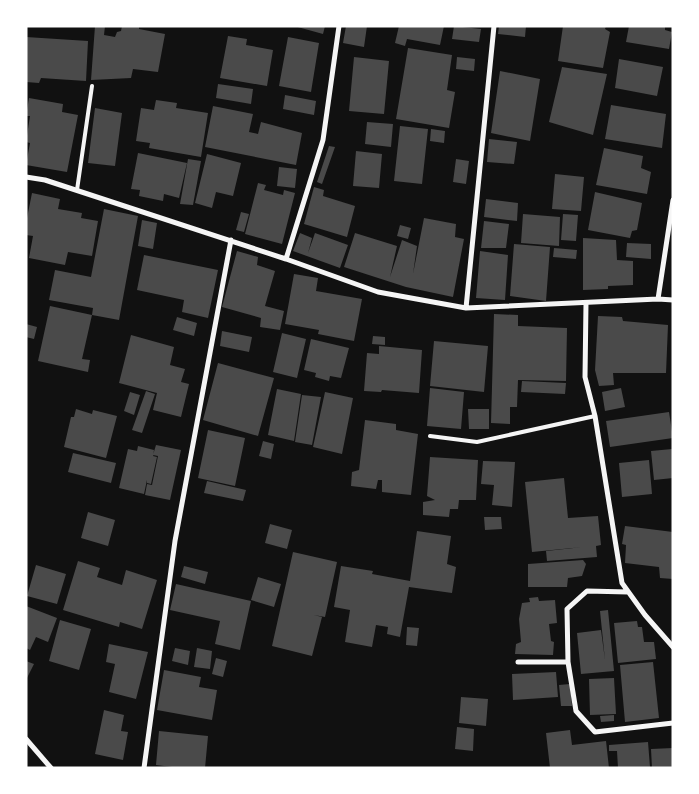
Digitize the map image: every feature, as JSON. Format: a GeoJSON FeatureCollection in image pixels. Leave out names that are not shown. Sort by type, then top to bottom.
{"type":"FeatureCollection","features":[{"type":"Feature","properties":{"kind":"street"},"geometry":{"type":"LineString","coordinates":[[286,259],[324,140],[339,26]]}},
{"type":"Feature","properties":{"kind":"street"},"geometry":{"type":"LineString","coordinates":[[466,308],[494,26]]}},
{"type":"Feature","properties":{"kind":"street"},"geometry":{"type":"LineString","coordinates":[[26,177],[45,180],[231,240],[378,292],[466,308],[658,299],[673,300]]}},
{"type":"Feature","properties":{"kind":"street"},"geometry":{"type":"LineString","coordinates":[[658,299],[673,200]]}},
{"type":"Feature","properties":{"kind":"street"},"geometry":{"type":"LineString","coordinates":[[144,768],[174,542],[231,240]]}},
{"type":"Feature","properties":{"kind":"street"},"geometry":{"type":"LineString","coordinates":[[586,303],[585,377],[595,416],[622,583],[645,615],[673,647]]}},
{"type":"Feature","properties":{"kind":"street"},"geometry":{"type":"LineString","coordinates":[[628,592],[587,591],[567,609],[568,662],[576,711],[595,732],[673,723]]}},
{"type":"Feature","properties":{"kind":"street"},"geometry":{"type":"LineString","coordinates":[[518,662],[568,662]]}},
{"type":"Feature","properties":{"kind":"street"},"geometry":{"type":"LineString","coordinates":[[26,739],[51,768]]}},
{"type":"Feature","properties":{"kind":"street"},"geometry":{"type":"LineString","coordinates":[[40,768],[44,760]]}},
{"type":"Feature","properties":{"kind":"lane"},"geometry":{"type":"LineString","coordinates":[[77,190],[92,86]]}},
{"type":"Feature","properties":{"kind":"lane"},"geometry":{"type":"LineString","coordinates":[[430,436],[477,442],[595,416]]}},
{"type":"Feature","properties":{"kind":"building"},"geometry":{"type":"Polygon","coordinates":[[[95,26],[105,26],[104,35],[115,37],[117,32],[121,31],[122,26],[139,26],[139,29],[165,34],[158,72],[133,69],[131,78],[91,80],[95,26]]]}},
{"type":"Feature","properties":{"kind":"building"},"geometry":{"type":"Polygon","coordinates":[[[294,26],[325,26],[323,34],[294,26]]]}},
{"type":"Feature","properties":{"kind":"building"},"geometry":{"type":"Polygon","coordinates":[[[346,26],[367,26],[364,47],[343,43],[346,26]]]}},
{"type":"Feature","properties":{"kind":"building"},"geometry":{"type":"Polygon","coordinates":[[[399,26],[444,26],[440,45],[407,39],[405,46],[395,43],[399,26]]]}},
{"type":"Feature","properties":{"kind":"building"},"geometry":{"type":"Polygon","coordinates":[[[454,26],[481,29],[479,42],[452,39],[454,26]]]}},
{"type":"Feature","properties":{"kind":"building"},"geometry":{"type":"Polygon","coordinates":[[[499,26],[526,26],[525,37],[498,34],[499,26]]]}},
{"type":"Feature","properties":{"kind":"building"},"geometry":{"type":"Polygon","coordinates":[[[563,26],[606,26],[605,29],[610,32],[603,68],[558,61],[563,26]]]}},
{"type":"Feature","properties":{"kind":"building"},"geometry":{"type":"Polygon","coordinates":[[[629,26],[665,26],[665,30],[672,32],[669,49],[626,42],[629,26]]]}},
{"type":"Feature","properties":{"kind":"building"},"geometry":{"type":"Polygon","coordinates":[[[228,36],[247,39],[246,45],[273,50],[267,86],[220,78],[228,36]]]}},
{"type":"Feature","properties":{"kind":"building"},"geometry":{"type":"Polygon","coordinates":[[[26,37],[88,41],[86,81],[41,78],[39,83],[26,82],[26,37]]]}},
{"type":"Feature","properties":{"kind":"building"},"geometry":{"type":"Polygon","coordinates":[[[288,37],[319,43],[311,92],[279,86],[288,37]]]}},
{"type":"Feature","properties":{"kind":"building"},"geometry":{"type":"Polygon","coordinates":[[[408,48],[452,55],[447,90],[455,92],[449,128],[396,119],[408,48]]]}},
{"type":"Feature","properties":{"kind":"building"},"geometry":{"type":"Polygon","coordinates":[[[354,57],[389,61],[384,114],[349,111],[354,57]]]}},
{"type":"Feature","properties":{"kind":"building"},"geometry":{"type":"Polygon","coordinates":[[[457,57],[475,59],[474,71],[456,69],[457,57]]]}},
{"type":"Feature","properties":{"kind":"building"},"geometry":{"type":"Polygon","coordinates":[[[619,59],[663,67],[657,96],[615,88],[619,59]]]}},
{"type":"Feature","properties":{"kind":"building"},"geometry":{"type":"Polygon","coordinates":[[[562,67],[607,74],[593,135],[549,122],[562,67]]]}},
{"type":"Feature","properties":{"kind":"building"},"geometry":{"type":"Polygon","coordinates":[[[500,71],[540,79],[530,141],[491,133],[500,71]]]}},
{"type":"Feature","properties":{"kind":"building"},"geometry":{"type":"Polygon","coordinates":[[[218,84],[253,89],[251,104],[216,98],[218,84]]]}},
{"type":"Feature","properties":{"kind":"building"},"geometry":{"type":"Polygon","coordinates":[[[285,95],[316,101],[314,115],[283,109],[285,95]]]}},
{"type":"Feature","properties":{"kind":"building"},"geometry":{"type":"Polygon","coordinates":[[[29,98],[63,104],[62,112],[78,115],[67,172],[26,165],[30,143],[26,142],[30,116],[26,116],[29,98]]]}},
{"type":"Feature","properties":{"kind":"building"},"geometry":{"type":"Polygon","coordinates":[[[156,100],[177,103],[176,108],[208,113],[201,157],[149,148],[150,143],[136,141],[141,108],[154,110],[156,100]]]}},
{"type":"Feature","properties":{"kind":"building"},"geometry":{"type":"Polygon","coordinates":[[[611,105],[666,114],[662,148],[605,139],[611,105]]]}},
{"type":"Feature","properties":{"kind":"building"},"geometry":{"type":"Polygon","coordinates":[[[213,106],[253,114],[249,132],[258,134],[261,122],[302,133],[296,165],[205,147],[213,106]]]}},
{"type":"Feature","properties":{"kind":"building"},"geometry":{"type":"Polygon","coordinates":[[[95,108],[122,113],[115,166],[88,163],[95,108]]]}},
{"type":"Feature","properties":{"kind":"building"},"geometry":{"type":"Polygon","coordinates":[[[367,122],[393,124],[391,147],[365,144],[367,122]]]}},
{"type":"Feature","properties":{"kind":"building"},"geometry":{"type":"Polygon","coordinates":[[[400,126],[428,129],[422,184],[394,181],[400,126]]]}},
{"type":"Feature","properties":{"kind":"building"},"geometry":{"type":"Polygon","coordinates":[[[431,129],[445,131],[444,143],[430,141],[431,129]]]}},
{"type":"Feature","properties":{"kind":"building"},"geometry":{"type":"Polygon","coordinates":[[[489,139],[517,142],[514,164],[487,162],[489,139]]]}},
{"type":"Feature","properties":{"kind":"building"},"geometry":{"type":"Polygon","coordinates":[[[329,146],[335,147],[322,184],[317,182],[329,146]]]}},
{"type":"Feature","properties":{"kind":"building"},"geometry":{"type":"Polygon","coordinates":[[[604,148],[643,156],[641,168],[651,172],[647,194],[596,185],[604,148]]]}},
{"type":"Feature","properties":{"kind":"building"},"geometry":{"type":"Polygon","coordinates":[[[356,151],[382,154],[379,188],[353,186],[356,151]]]}},
{"type":"Feature","properties":{"kind":"building"},"geometry":{"type":"Polygon","coordinates":[[[138,153],[187,163],[179,198],[164,194],[163,201],[139,196],[140,190],[131,189],[138,153]]]}},
{"type":"Feature","properties":{"kind":"building"},"geometry":{"type":"Polygon","coordinates":[[[207,154],[241,163],[233,196],[216,192],[212,208],[195,203],[207,154]]]}},
{"type":"Feature","properties":{"kind":"building"},"geometry":{"type":"Polygon","coordinates":[[[188,159],[201,161],[193,205],[180,204],[188,159]]]}},
{"type":"Feature","properties":{"kind":"building"},"geometry":{"type":"Polygon","coordinates":[[[456,159],[469,161],[466,184],[453,182],[456,159]]]}},
{"type":"Feature","properties":{"kind":"building"},"geometry":{"type":"Polygon","coordinates":[[[279,167],[297,169],[295,188],[277,186],[279,167]]]}},
{"type":"Feature","properties":{"kind":"building"},"geometry":{"type":"Polygon","coordinates":[[[555,174],[584,177],[581,211],[552,209],[555,174]]]}},
{"type":"Feature","properties":{"kind":"building"},"geometry":{"type":"Polygon","coordinates":[[[258,183],[266,185],[264,190],[283,195],[284,190],[295,193],[282,244],[245,234],[258,183]]]}},
{"type":"Feature","properties":{"kind":"building"},"geometry":{"type":"Polygon","coordinates":[[[314,187],[324,190],[323,196],[355,206],[347,237],[304,224],[314,187]]]}},
{"type":"Feature","properties":{"kind":"building"},"geometry":{"type":"Polygon","coordinates":[[[595,192],[642,203],[637,230],[632,231],[630,238],[588,230],[595,192]]]}},
{"type":"Feature","properties":{"kind":"building"},"geometry":{"type":"Polygon","coordinates":[[[32,193],[60,199],[58,209],[82,213],[81,218],[98,221],[92,256],[68,252],[65,265],[29,258],[33,236],[26,235],[26,223],[32,193]]]}},
{"type":"Feature","properties":{"kind":"building"},"geometry":{"type":"Polygon","coordinates":[[[486,199],[518,203],[517,221],[484,217],[486,199]]]}},
{"type":"Feature","properties":{"kind":"building"},"geometry":{"type":"Polygon","coordinates":[[[104,209],[138,216],[119,320],[92,315],[93,308],[49,300],[55,270],[91,277],[104,209]]]}},
{"type":"Feature","properties":{"kind":"building"},"geometry":{"type":"Polygon","coordinates":[[[241,212],[249,214],[244,232],[236,230],[241,212]]]}},
{"type":"Feature","properties":{"kind":"building"},"geometry":{"type":"Polygon","coordinates":[[[523,214],[560,217],[559,246],[521,243],[523,214]]]}},
{"type":"Feature","properties":{"kind":"building"},"geometry":{"type":"Polygon","coordinates":[[[563,214],[578,215],[576,241],[561,240],[563,214]]]}},
{"type":"Feature","properties":{"kind":"building"},"geometry":{"type":"Polygon","coordinates":[[[424,218],[456,224],[455,237],[464,239],[453,297],[406,287],[344,267],[355,233],[397,246],[390,277],[402,240],[417,246],[413,274],[424,218]]]}},
{"type":"Feature","properties":{"kind":"building"},"geometry":{"type":"Polygon","coordinates":[[[142,220],[157,223],[153,249],[138,246],[142,220]]]}},
{"type":"Feature","properties":{"kind":"building"},"geometry":{"type":"Polygon","coordinates":[[[484,221],[509,224],[506,248],[481,248],[484,221]]]}},
{"type":"Feature","properties":{"kind":"building"},"geometry":{"type":"Polygon","coordinates":[[[400,225],[411,228],[408,239],[397,236],[400,225]]]}},
{"type":"Feature","properties":{"kind":"building"},"geometry":{"type":"Polygon","coordinates":[[[300,233],[312,238],[308,253],[315,233],[348,245],[340,268],[293,251],[300,233]]]}},
{"type":"Feature","properties":{"kind":"building"},"geometry":{"type":"Polygon","coordinates":[[[583,238],[616,240],[617,260],[633,261],[633,285],[583,290],[583,238]]]}},
{"type":"Feature","properties":{"kind":"building"},"geometry":{"type":"Polygon","coordinates":[[[627,243],[651,244],[651,259],[626,257],[627,243]]]}},
{"type":"Feature","properties":{"kind":"building"},"geometry":{"type":"Polygon","coordinates":[[[514,244],[550,247],[546,301],[510,296],[514,244]]]}},
{"type":"Feature","properties":{"kind":"building"},"geometry":{"type":"Polygon","coordinates":[[[554,248],[577,250],[576,259],[553,257],[554,248]]]}},
{"type":"Feature","properties":{"kind":"building"},"geometry":{"type":"Polygon","coordinates":[[[237,251],[258,257],[257,265],[275,271],[265,306],[284,311],[280,330],[260,327],[261,318],[222,307],[237,251]]]}},
{"type":"Feature","properties":{"kind":"building"},"geometry":{"type":"Polygon","coordinates":[[[480,251],[508,255],[505,300],[476,298],[480,251]]]}},
{"type":"Feature","properties":{"kind":"building"},"geometry":{"type":"Polygon","coordinates":[[[144,255],[218,270],[208,318],[182,312],[184,300],[137,290],[144,255]]]}},
{"type":"Feature","properties":{"kind":"building"},"geometry":{"type":"Polygon","coordinates":[[[294,274],[318,278],[316,291],[362,299],[354,341],[318,334],[319,330],[285,324],[294,274]]]}},
{"type":"Feature","properties":{"kind":"building"},"geometry":{"type":"Polygon","coordinates":[[[50,306],[92,315],[82,359],[90,360],[88,372],[38,361],[50,306]]]}},
{"type":"Feature","properties":{"kind":"building"},"geometry":{"type":"Polygon","coordinates":[[[494,314],[518,315],[518,326],[567,328],[566,381],[518,380],[517,407],[510,407],[510,424],[491,423],[494,314]]]}},
{"type":"Feature","properties":{"kind":"building"},"geometry":{"type":"Polygon","coordinates":[[[598,316],[622,317],[623,321],[668,325],[666,373],[613,373],[614,385],[599,386],[595,370],[598,316]]]}},
{"type":"Feature","properties":{"kind":"building"},"geometry":{"type":"Polygon","coordinates":[[[177,317],[197,323],[194,336],[173,330],[177,317]]]}},
{"type":"Feature","properties":{"kind":"building"},"geometry":{"type":"Polygon","coordinates":[[[26,324],[37,327],[34,339],[26,337],[26,324]]]}},
{"type":"Feature","properties":{"kind":"building"},"geometry":{"type":"Polygon","coordinates":[[[222,331],[252,337],[249,352],[220,346],[222,331]]]}},
{"type":"Feature","properties":{"kind":"building"},"geometry":{"type":"Polygon","coordinates":[[[282,333],[306,339],[297,378],[273,372],[282,333]]]}},
{"type":"Feature","properties":{"kind":"building"},"geometry":{"type":"Polygon","coordinates":[[[131,335],[174,347],[170,365],[185,369],[181,382],[189,384],[181,417],[153,410],[157,393],[119,383],[131,335]]]}},
{"type":"Feature","properties":{"kind":"building"},"geometry":{"type":"Polygon","coordinates":[[[373,336],[385,337],[385,345],[372,344],[373,336]]]}},
{"type":"Feature","properties":{"kind":"building"},"geometry":{"type":"Polygon","coordinates":[[[311,339],[349,348],[341,378],[330,376],[329,381],[315,377],[316,373],[304,370],[311,339]]]}},
{"type":"Feature","properties":{"kind":"building"},"geometry":{"type":"Polygon","coordinates":[[[434,341],[488,346],[484,392],[430,386],[434,341]]]}},
{"type":"Feature","properties":{"kind":"building"},"geometry":{"type":"Polygon","coordinates":[[[379,346],[422,350],[419,393],[382,390],[381,392],[364,391],[367,353],[379,354],[379,346]]]}},
{"type":"Feature","properties":{"kind":"building"},"geometry":{"type":"Polygon","coordinates":[[[218,363],[274,378],[258,436],[203,420],[218,363]]]}},
{"type":"Feature","properties":{"kind":"building"},"geometry":{"type":"Polygon","coordinates":[[[522,381],[566,383],[565,394],[521,392],[522,381]]]}},
{"type":"Feature","properties":{"kind":"building"},"geometry":{"type":"Polygon","coordinates":[[[430,388],[464,392],[461,429],[427,426],[430,388]]]}},
{"type":"Feature","properties":{"kind":"building"},"geometry":{"type":"Polygon","coordinates":[[[621,388],[625,407],[605,411],[602,392],[621,388]]]}},
{"type":"Feature","properties":{"kind":"building"},"geometry":{"type":"Polygon","coordinates":[[[277,389],[301,394],[294,441],[268,435],[277,389]]]}},
{"type":"Feature","properties":{"kind":"building"},"geometry":{"type":"Polygon","coordinates":[[[146,391],[155,394],[142,433],[132,430],[146,391]]]}},
{"type":"Feature","properties":{"kind":"building"},"geometry":{"type":"Polygon","coordinates":[[[130,392],[140,395],[134,415],[124,411],[130,392]]]}},
{"type":"Feature","properties":{"kind":"building"},"geometry":{"type":"Polygon","coordinates":[[[325,392],[353,398],[342,454],[313,447],[325,392]]]}},
{"type":"Feature","properties":{"kind":"building"},"geometry":{"type":"Polygon","coordinates":[[[302,395],[321,397],[312,445],[295,442],[302,395]]]}},
{"type":"Feature","properties":{"kind":"building"},"geometry":{"type":"Polygon","coordinates":[[[76,409],[92,414],[93,410],[117,416],[106,458],[64,447],[71,417],[74,417],[76,409]]]}},
{"type":"Feature","properties":{"kind":"building"},"geometry":{"type":"Polygon","coordinates":[[[468,409],[489,409],[489,429],[469,429],[468,409]]]}},
{"type":"Feature","properties":{"kind":"building"},"geometry":{"type":"Polygon","coordinates":[[[669,412],[673,438],[610,447],[606,421],[669,412]]]}},
{"type":"Feature","properties":{"kind":"building"},"geometry":{"type":"Polygon","coordinates":[[[365,420],[396,424],[396,430],[418,434],[411,495],[382,492],[382,480],[378,480],[376,489],[351,486],[352,472],[359,470],[365,420]]]}},
{"type":"Feature","properties":{"kind":"building"},"geometry":{"type":"Polygon","coordinates":[[[208,430],[245,438],[235,486],[198,478],[208,430]]]}},
{"type":"Feature","properties":{"kind":"building"},"geometry":{"type":"Polygon","coordinates":[[[263,441],[274,444],[271,459],[259,456],[263,441]]]}},
{"type":"Feature","properties":{"kind":"building"},"geometry":{"type":"Polygon","coordinates":[[[156,445],[181,450],[170,500],[145,495],[147,484],[152,485],[158,456],[153,455],[156,445]]]}},
{"type":"Feature","properties":{"kind":"building"},"geometry":{"type":"Polygon","coordinates":[[[138,446],[154,450],[153,456],[157,457],[151,484],[147,483],[147,480],[144,494],[119,488],[128,449],[137,451],[138,446]]]}},
{"type":"Feature","properties":{"kind":"building"},"geometry":{"type":"Polygon","coordinates":[[[672,449],[673,478],[654,480],[651,451],[672,449]]]}},
{"type":"Feature","properties":{"kind":"building"},"geometry":{"type":"Polygon","coordinates":[[[73,453],[116,463],[111,483],[68,472],[73,453]]]}},
{"type":"Feature","properties":{"kind":"building"},"geometry":{"type":"Polygon","coordinates":[[[430,457],[478,460],[476,500],[459,500],[458,509],[450,509],[449,517],[423,515],[423,502],[435,500],[427,496],[430,457]]]}},
{"type":"Feature","properties":{"kind":"building"},"geometry":{"type":"Polygon","coordinates":[[[649,460],[652,494],[622,497],[619,463],[649,460]]]}},
{"type":"Feature","properties":{"kind":"building"},"geometry":{"type":"Polygon","coordinates":[[[483,461],[515,462],[512,507],[492,505],[494,485],[481,484],[483,461]]]}},
{"type":"Feature","properties":{"kind":"building"},"geometry":{"type":"Polygon","coordinates":[[[564,478],[568,518],[598,516],[601,545],[596,546],[597,557],[547,561],[546,551],[583,547],[532,552],[525,482],[564,478]]]}},
{"type":"Feature","properties":{"kind":"building"},"geometry":{"type":"Polygon","coordinates":[[[207,481],[246,490],[243,501],[204,493],[207,481]]]}},
{"type":"Feature","properties":{"kind":"building"},"geometry":{"type":"Polygon","coordinates":[[[88,512],[115,520],[108,546],[81,538],[88,512]]]}},
{"type":"Feature","properties":{"kind":"building"},"geometry":{"type":"Polygon","coordinates":[[[484,517],[501,517],[502,529],[485,530],[484,517]]]}},
{"type":"Feature","properties":{"kind":"building"},"geometry":{"type":"Polygon","coordinates":[[[270,524],[292,530],[287,549],[265,543],[270,524]]]}},
{"type":"Feature","properties":{"kind":"building"},"geometry":{"type":"Polygon","coordinates":[[[625,526],[673,532],[673,579],[660,578],[659,567],[625,563],[626,545],[622,544],[625,526]]]}},
{"type":"Feature","properties":{"kind":"building"},"geometry":{"type":"Polygon","coordinates":[[[417,531],[451,536],[447,564],[456,567],[452,593],[409,587],[400,637],[387,634],[388,627],[376,625],[372,647],[345,642],[350,610],[334,607],[341,566],[373,571],[372,574],[410,581],[417,531]]]}},
{"type":"Feature","properties":{"kind":"building"},"geometry":{"type":"Polygon","coordinates":[[[293,552],[337,562],[325,617],[314,615],[322,617],[312,656],[272,646],[293,552]]]}},
{"type":"Feature","properties":{"kind":"building"},"geometry":{"type":"Polygon","coordinates":[[[583,560],[586,564],[582,576],[568,578],[567,587],[528,587],[528,564],[583,560]]]}},
{"type":"Feature","properties":{"kind":"building"},"geometry":{"type":"Polygon","coordinates":[[[78,561],[100,568],[97,577],[122,585],[126,570],[157,580],[142,629],[120,622],[119,627],[63,610],[78,561]]]}},
{"type":"Feature","properties":{"kind":"building"},"geometry":{"type":"Polygon","coordinates":[[[36,565],[66,574],[57,604],[27,596],[36,565]]]}},
{"type":"Feature","properties":{"kind":"building"},"geometry":{"type":"Polygon","coordinates":[[[184,566],[208,572],[205,584],[181,577],[184,566]]]}},
{"type":"Feature","properties":{"kind":"building"},"geometry":{"type":"Polygon","coordinates":[[[258,577],[281,584],[274,607],[251,600],[258,577]]]}},
{"type":"Feature","properties":{"kind":"building"},"geometry":{"type":"Polygon","coordinates":[[[176,584],[251,601],[240,650],[215,644],[220,621],[170,610],[176,584]]]}},
{"type":"Feature","properties":{"kind":"building"},"geometry":{"type":"Polygon","coordinates":[[[538,597],[539,601],[555,600],[557,623],[549,624],[551,641],[554,642],[553,655],[515,654],[516,644],[521,642],[519,619],[522,603],[530,602],[529,598],[538,597]]]}},
{"type":"Feature","properties":{"kind":"building"},"geometry":{"type":"Polygon","coordinates":[[[26,606],[57,618],[48,642],[36,637],[30,650],[26,648],[26,606]]]}},
{"type":"Feature","properties":{"kind":"building"},"geometry":{"type":"Polygon","coordinates":[[[608,610],[614,671],[581,674],[577,633],[601,630],[605,660],[600,611],[608,610]]]}},
{"type":"Feature","properties":{"kind":"building"},"geometry":{"type":"Polygon","coordinates":[[[60,620],[91,629],[79,670],[49,661],[60,620]]]}},
{"type":"Feature","properties":{"kind":"building"},"geometry":{"type":"Polygon","coordinates":[[[637,621],[638,627],[642,627],[644,642],[654,642],[656,659],[618,663],[614,623],[637,621]]]}},
{"type":"Feature","properties":{"kind":"building"},"geometry":{"type":"Polygon","coordinates":[[[407,627],[419,628],[417,646],[406,645],[407,627]]]}},
{"type":"Feature","properties":{"kind":"building"},"geometry":{"type":"Polygon","coordinates":[[[109,644],[148,652],[136,699],[109,692],[115,664],[106,662],[109,644]]]}},
{"type":"Feature","properties":{"kind":"building"},"geometry":{"type":"Polygon","coordinates":[[[175,648],[190,651],[188,665],[172,661],[175,648]]]}},
{"type":"Feature","properties":{"kind":"building"},"geometry":{"type":"Polygon","coordinates":[[[197,648],[212,651],[210,669],[194,667],[197,648]]]}},
{"type":"Feature","properties":{"kind":"building"},"geometry":{"type":"Polygon","coordinates":[[[216,658],[227,661],[223,677],[212,674],[216,658]]]}},
{"type":"Feature","properties":{"kind":"building"},"geometry":{"type":"Polygon","coordinates":[[[26,661],[34,664],[26,680],[26,661]]]}},
{"type":"Feature","properties":{"kind":"building"},"geometry":{"type":"Polygon","coordinates":[[[653,662],[659,718],[625,722],[620,665],[653,662]]]}},
{"type":"Feature","properties":{"kind":"building"},"geometry":{"type":"Polygon","coordinates":[[[164,670],[201,677],[199,687],[217,690],[212,720],[157,710],[164,670]]]}},
{"type":"Feature","properties":{"kind":"building"},"geometry":{"type":"Polygon","coordinates":[[[556,672],[558,697],[513,700],[512,674],[556,672]]]}},
{"type":"Feature","properties":{"kind":"building"},"geometry":{"type":"Polygon","coordinates":[[[614,678],[616,714],[590,715],[589,679],[614,678]]]}},
{"type":"Feature","properties":{"kind":"building"},"geometry":{"type":"Polygon","coordinates":[[[570,684],[572,706],[561,706],[559,685],[570,684]]]}},
{"type":"Feature","properties":{"kind":"building"},"geometry":{"type":"Polygon","coordinates":[[[461,697],[488,699],[486,726],[459,723],[461,697]]]}},
{"type":"Feature","properties":{"kind":"building"},"geometry":{"type":"Polygon","coordinates":[[[104,710],[124,715],[121,731],[128,732],[123,760],[95,754],[104,710]]]}},
{"type":"Feature","properties":{"kind":"building"},"geometry":{"type":"Polygon","coordinates":[[[614,715],[614,721],[601,722],[600,716],[614,715]]]}},
{"type":"Feature","properties":{"kind":"building"},"geometry":{"type":"Polygon","coordinates":[[[457,727],[474,729],[473,751],[455,749],[457,727]]]}},
{"type":"Feature","properties":{"kind":"building"},"geometry":{"type":"Polygon","coordinates":[[[570,730],[572,745],[606,741],[609,768],[550,768],[546,733],[570,730]]]}},
{"type":"Feature","properties":{"kind":"building"},"geometry":{"type":"Polygon","coordinates":[[[159,731],[208,736],[205,768],[180,768],[156,765],[159,731]]]}},
{"type":"Feature","properties":{"kind":"building"},"geometry":{"type":"Polygon","coordinates":[[[648,742],[650,767],[618,768],[617,751],[609,751],[609,745],[648,742]]]}},
{"type":"Feature","properties":{"kind":"building"},"geometry":{"type":"Polygon","coordinates":[[[673,748],[673,768],[652,768],[651,749],[673,748]]]}}]}
